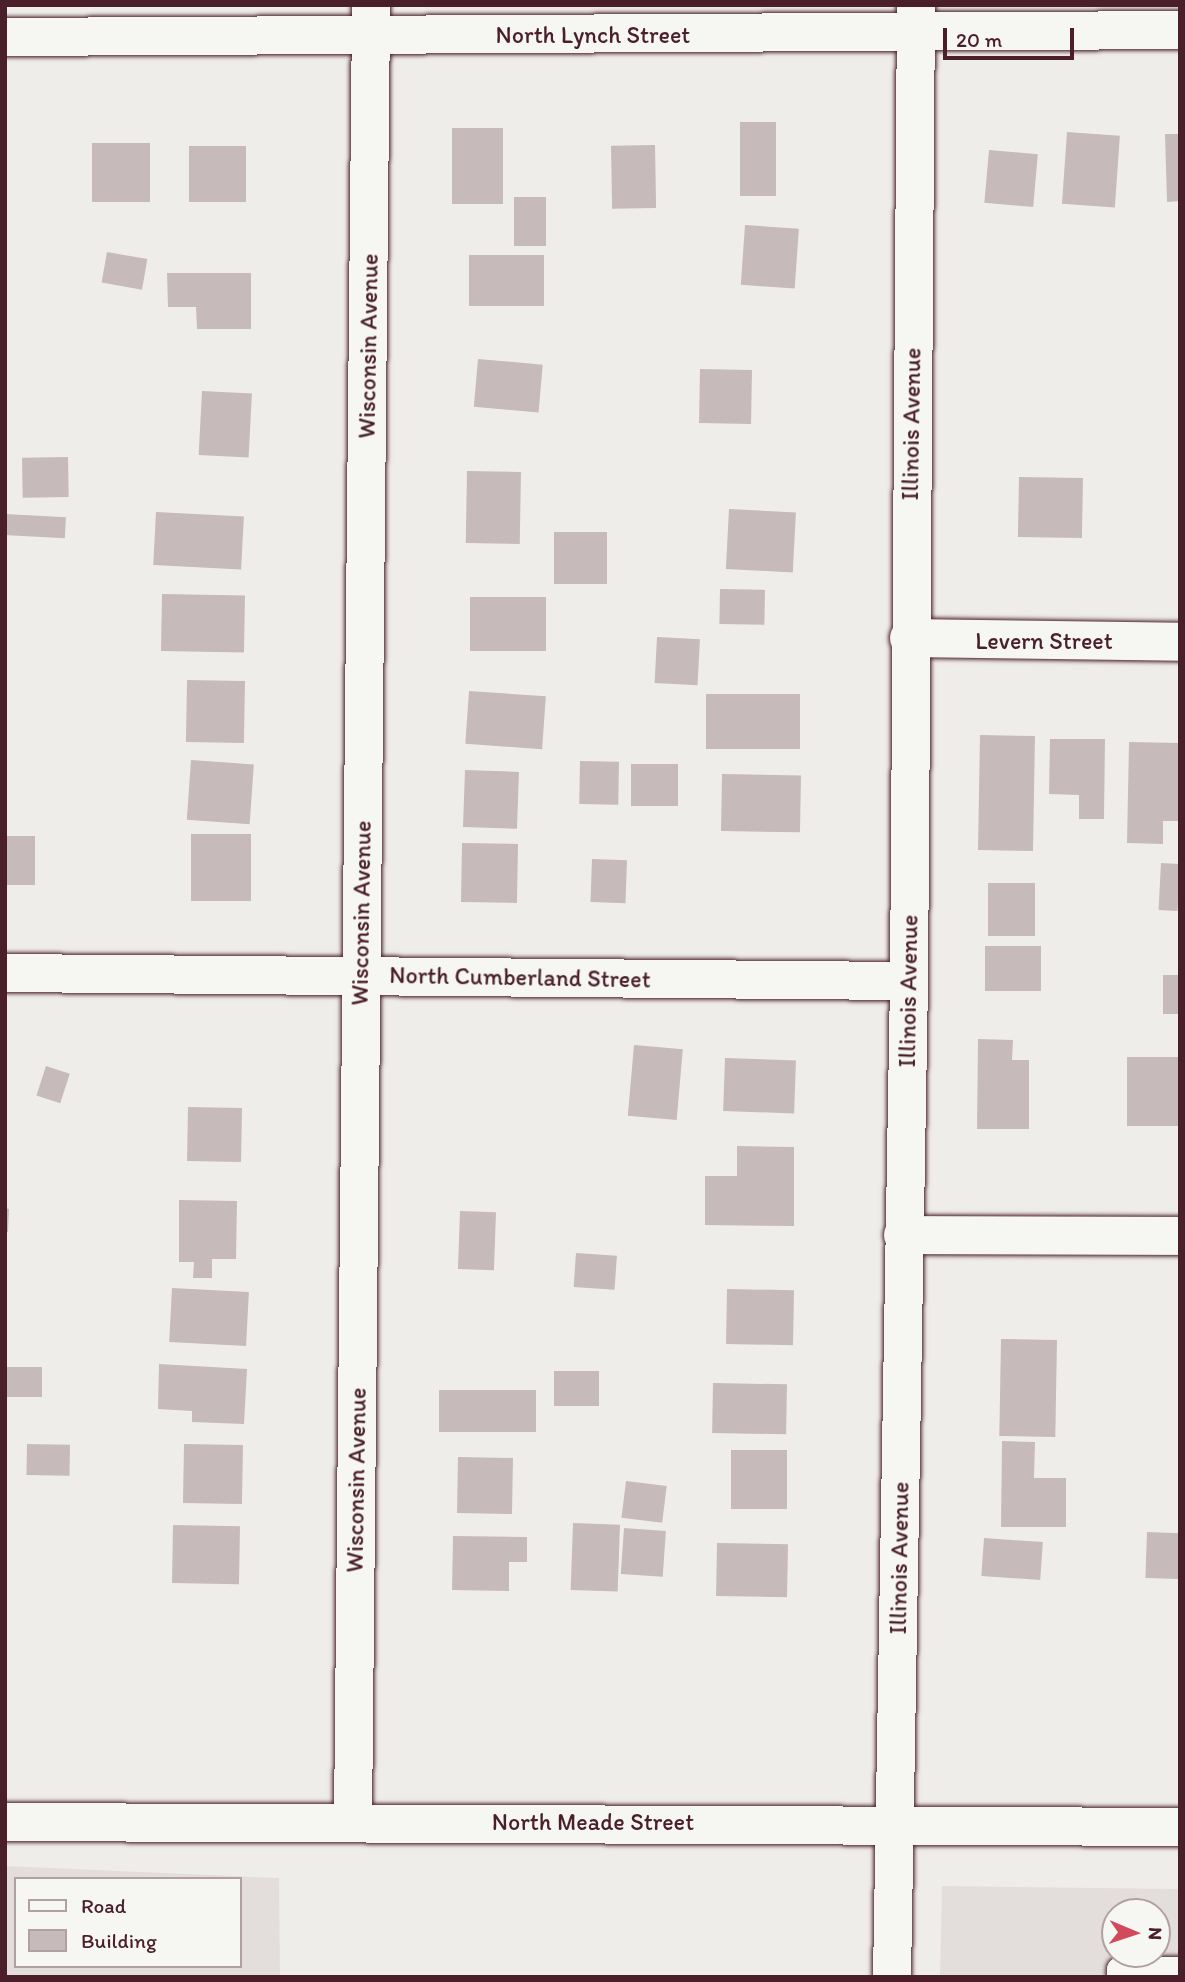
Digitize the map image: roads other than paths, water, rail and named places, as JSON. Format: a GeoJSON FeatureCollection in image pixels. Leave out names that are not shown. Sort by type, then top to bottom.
{"type":"FeatureCollection","features":[{"type":"Feature","properties":{"kind":"street","name":"North Lynch Street"},"geometry":{"type":"LineString","coordinates":[[5,37],[371,21],[915,19],[1180,30]]}},
{"type":"Feature","properties":{"kind":"street","name":"Illinois Avenue"},"geometry":{"type":"LineString","coordinates":[[892,1977],[909,981],[909,638],[915,19]]}},
{"type":"Feature","properties":{"kind":"street","name":"Wisconsin Avenue"},"geometry":{"type":"LineString","coordinates":[[353,1821],[371,21]]}},
{"type":"Feature","properties":{"kind":"street","name":"Levern Street"},"geometry":{"type":"LineString","coordinates":[[909,638],[1180,642]]}},
{"type":"Feature","properties":{"kind":"street","name":"North Cumberland Street"},"geometry":{"type":"LineString","coordinates":[[5,973],[361,974],[909,981]]}},
{"type":"Feature","properties":{"kind":"street"},"geometry":{"type":"LineString","coordinates":[[903,1235],[1180,1236]]}},
{"type":"Feature","properties":{"kind":"street","name":"North Meade Street"},"geometry":{"type":"LineString","coordinates":[[5,1822],[895,1823],[1180,1827]]}},
{"type":"Feature","properties":{"kind":"lane"},"geometry":{"type":"LineString","coordinates":[[1120,1977],[1121,1969],[1180,1970]]}}]}
